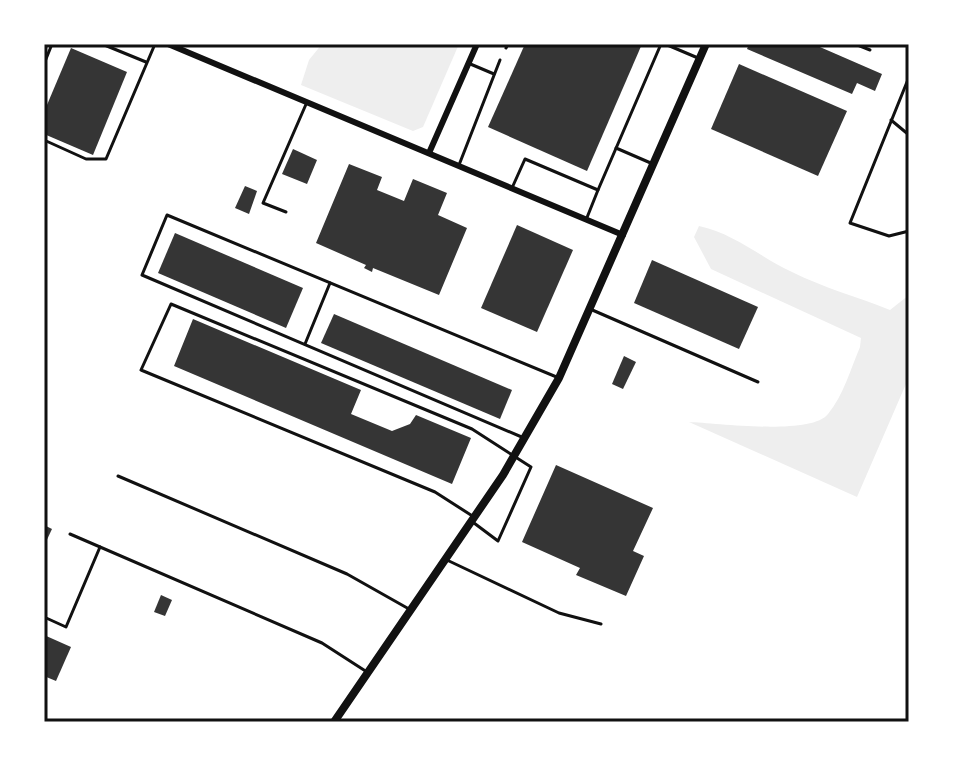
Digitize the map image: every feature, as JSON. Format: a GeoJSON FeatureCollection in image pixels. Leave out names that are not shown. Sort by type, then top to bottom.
{"type":"FeatureCollection","features":[{"type":"Feature","properties":{"kind":"main road"},"geometry":{"type":"LineString","coordinates":[[334,722],[473,519],[559,378],[706,44]]}},
{"type":"Feature","properties":{"kind":"street"},"geometry":{"type":"LineString","coordinates":[[168,44],[623,235]]}},
{"type":"Feature","properties":{"kind":"street"},"geometry":{"type":"LineString","coordinates":[[429,153],[477,44]]}},
{"type":"Feature","properties":{"kind":"lane"},"geometry":{"type":"LineString","coordinates":[[44,64],[52,44]]}},
{"type":"Feature","properties":{"kind":"lane"},"geometry":{"type":"LineString","coordinates":[[102,44],[147,62]]}},
{"type":"Feature","properties":{"kind":"lane"},"geometry":{"type":"LineString","coordinates":[[44,140],[86,159],[106,159],[155,44]]}},
{"type":"Feature","properties":{"kind":"lane"},"geometry":{"type":"LineString","coordinates":[[586,220],[663,44],[699,59]]}},
{"type":"Feature","properties":{"kind":"lane"},"geometry":{"type":"LineString","coordinates":[[855,44],[870,50]]}},
{"type":"Feature","properties":{"kind":"lane"},"geometry":{"type":"LineString","coordinates":[[458,165],[500,60]]}},
{"type":"Feature","properties":{"kind":"lane"},"geometry":{"type":"LineString","coordinates":[[468,63],[494,74]]}},
{"type":"Feature","properties":{"kind":"lane"},"geometry":{"type":"LineString","coordinates":[[909,77],[850,223],[889,236],[909,231]]}},
{"type":"Feature","properties":{"kind":"lane"},"geometry":{"type":"LineString","coordinates":[[286,212],[263,203],[307,102]]}},
{"type":"Feature","properties":{"kind":"lane"},"geometry":{"type":"LineString","coordinates":[[891,120],[909,135]]}},
{"type":"Feature","properties":{"kind":"lane"},"geometry":{"type":"LineString","coordinates":[[616,148],[654,164]]}},
{"type":"Feature","properties":{"kind":"lane"},"geometry":{"type":"LineString","coordinates":[[512,188],[525,159],[598,190]]}},
{"type":"Feature","properties":{"kind":"lane"},"geometry":{"type":"LineString","coordinates":[[524,438],[142,275],[167,215],[559,378]]}},
{"type":"Feature","properties":{"kind":"lane"},"geometry":{"type":"LineString","coordinates":[[305,344],[330,283]]}},
{"type":"Feature","properties":{"kind":"lane"},"geometry":{"type":"LineString","coordinates":[[171,304],[472,429],[514,455],[531,467],[498,541],[435,492],[141,370],[171,304]]}},
{"type":"Feature","properties":{"kind":"lane"},"geometry":{"type":"LineString","coordinates":[[590,309],[758,382]]}},
{"type":"Feature","properties":{"kind":"lane"},"geometry":{"type":"LineString","coordinates":[[118,476],[347,574],[410,610]]}},
{"type":"Feature","properties":{"kind":"lane"},"geometry":{"type":"LineString","coordinates":[[70,534],[322,643],[367,673]]}},
{"type":"Feature","properties":{"kind":"lane"},"geometry":{"type":"LineString","coordinates":[[44,617],[66,627],[100,547]]}},
{"type":"Feature","properties":{"kind":"lane"},"geometry":{"type":"LineString","coordinates":[[445,559],[559,613],[601,624]]}},
{"type":"Feature","properties":{"kind":"shaded area"},"geometry":{"type":"Polygon","coordinates":[[[322,44],[459,44],[423,127],[413,131],[301,85],[309,60],[322,44]]]}},
{"type":"Feature","properties":{"kind":"shaded area"},"geometry":{"type":"Polygon","coordinates":[[[699,226],[735,240],[804,278],[890,310],[909,295],[909,377],[857,497],[689,422],[784,426],[818,421],[828,414],[838,399],[861,338],[711,269],[694,237],[699,226]]]}},
{"type":"Feature","properties":{"kind":"building"},"geometry":{"type":"Polygon","coordinates":[[[525,44],[642,44],[587,171],[488,127],[525,44]]]}},
{"type":"Feature","properties":{"kind":"building"},"geometry":{"type":"Polygon","coordinates":[[[749,44],[813,44],[882,74],[875,91],[857,83],[852,94],[747,49],[749,44]]]}},
{"type":"Feature","properties":{"kind":"building"},"geometry":{"type":"Polygon","coordinates":[[[71,48],[127,72],[93,155],[44,134],[44,112],[71,48]]]}},
{"type":"Feature","properties":{"kind":"building"},"geometry":{"type":"Polygon","coordinates":[[[739,64],[847,111],[818,176],[711,129],[739,64]]]}},
{"type":"Feature","properties":{"kind":"building"},"geometry":{"type":"Polygon","coordinates":[[[293,149],[317,160],[307,184],[282,174],[293,149]]]}},
{"type":"Feature","properties":{"kind":"building"},"geometry":{"type":"Polygon","coordinates":[[[349,164],[382,177],[377,190],[404,201],[413,179],[447,193],[438,215],[467,228],[439,295],[373,268],[372,272],[364,268],[366,265],[316,243],[349,164]]]}},
{"type":"Feature","properties":{"kind":"building"},"geometry":{"type":"Polygon","coordinates":[[[245,186],[257,191],[249,214],[235,208],[245,186]]]}},
{"type":"Feature","properties":{"kind":"building"},"geometry":{"type":"Polygon","coordinates":[[[517,225],[573,250],[537,332],[481,308],[517,225]]]}},
{"type":"Feature","properties":{"kind":"building"},"geometry":{"type":"Polygon","coordinates":[[[175,233],[303,288],[286,328],[158,273],[175,233]]]}},
{"type":"Feature","properties":{"kind":"building"},"geometry":{"type":"Polygon","coordinates":[[[652,260],[758,307],[739,349],[634,303],[652,260]]]}},
{"type":"Feature","properties":{"kind":"building"},"geometry":{"type":"Polygon","coordinates":[[[334,314],[512,390],[500,419],[321,343],[334,314]]]}},
{"type":"Feature","properties":{"kind":"building"},"geometry":{"type":"Polygon","coordinates":[[[193,319],[361,390],[351,414],[392,431],[410,424],[416,415],[471,438],[452,484],[174,366],[193,319]]]}},
{"type":"Feature","properties":{"kind":"building"},"geometry":{"type":"Polygon","coordinates":[[[624,356],[636,362],[623,389],[612,384],[624,356]]]}},
{"type":"Feature","properties":{"kind":"building"},"geometry":{"type":"Polygon","coordinates":[[[556,465],[653,508],[633,551],[644,556],[626,596],[576,575],[580,568],[522,542],[556,465]]]}},
{"type":"Feature","properties":{"kind":"building"},"geometry":{"type":"Polygon","coordinates":[[[44,525],[52,529],[44,546],[44,525]]]}},
{"type":"Feature","properties":{"kind":"building"},"geometry":{"type":"Polygon","coordinates":[[[161,595],[172,600],[165,616],[154,612],[161,595]]]}},
{"type":"Feature","properties":{"kind":"building"},"geometry":{"type":"Polygon","coordinates":[[[44,635],[71,647],[56,681],[44,676],[44,635]]]}}]}
